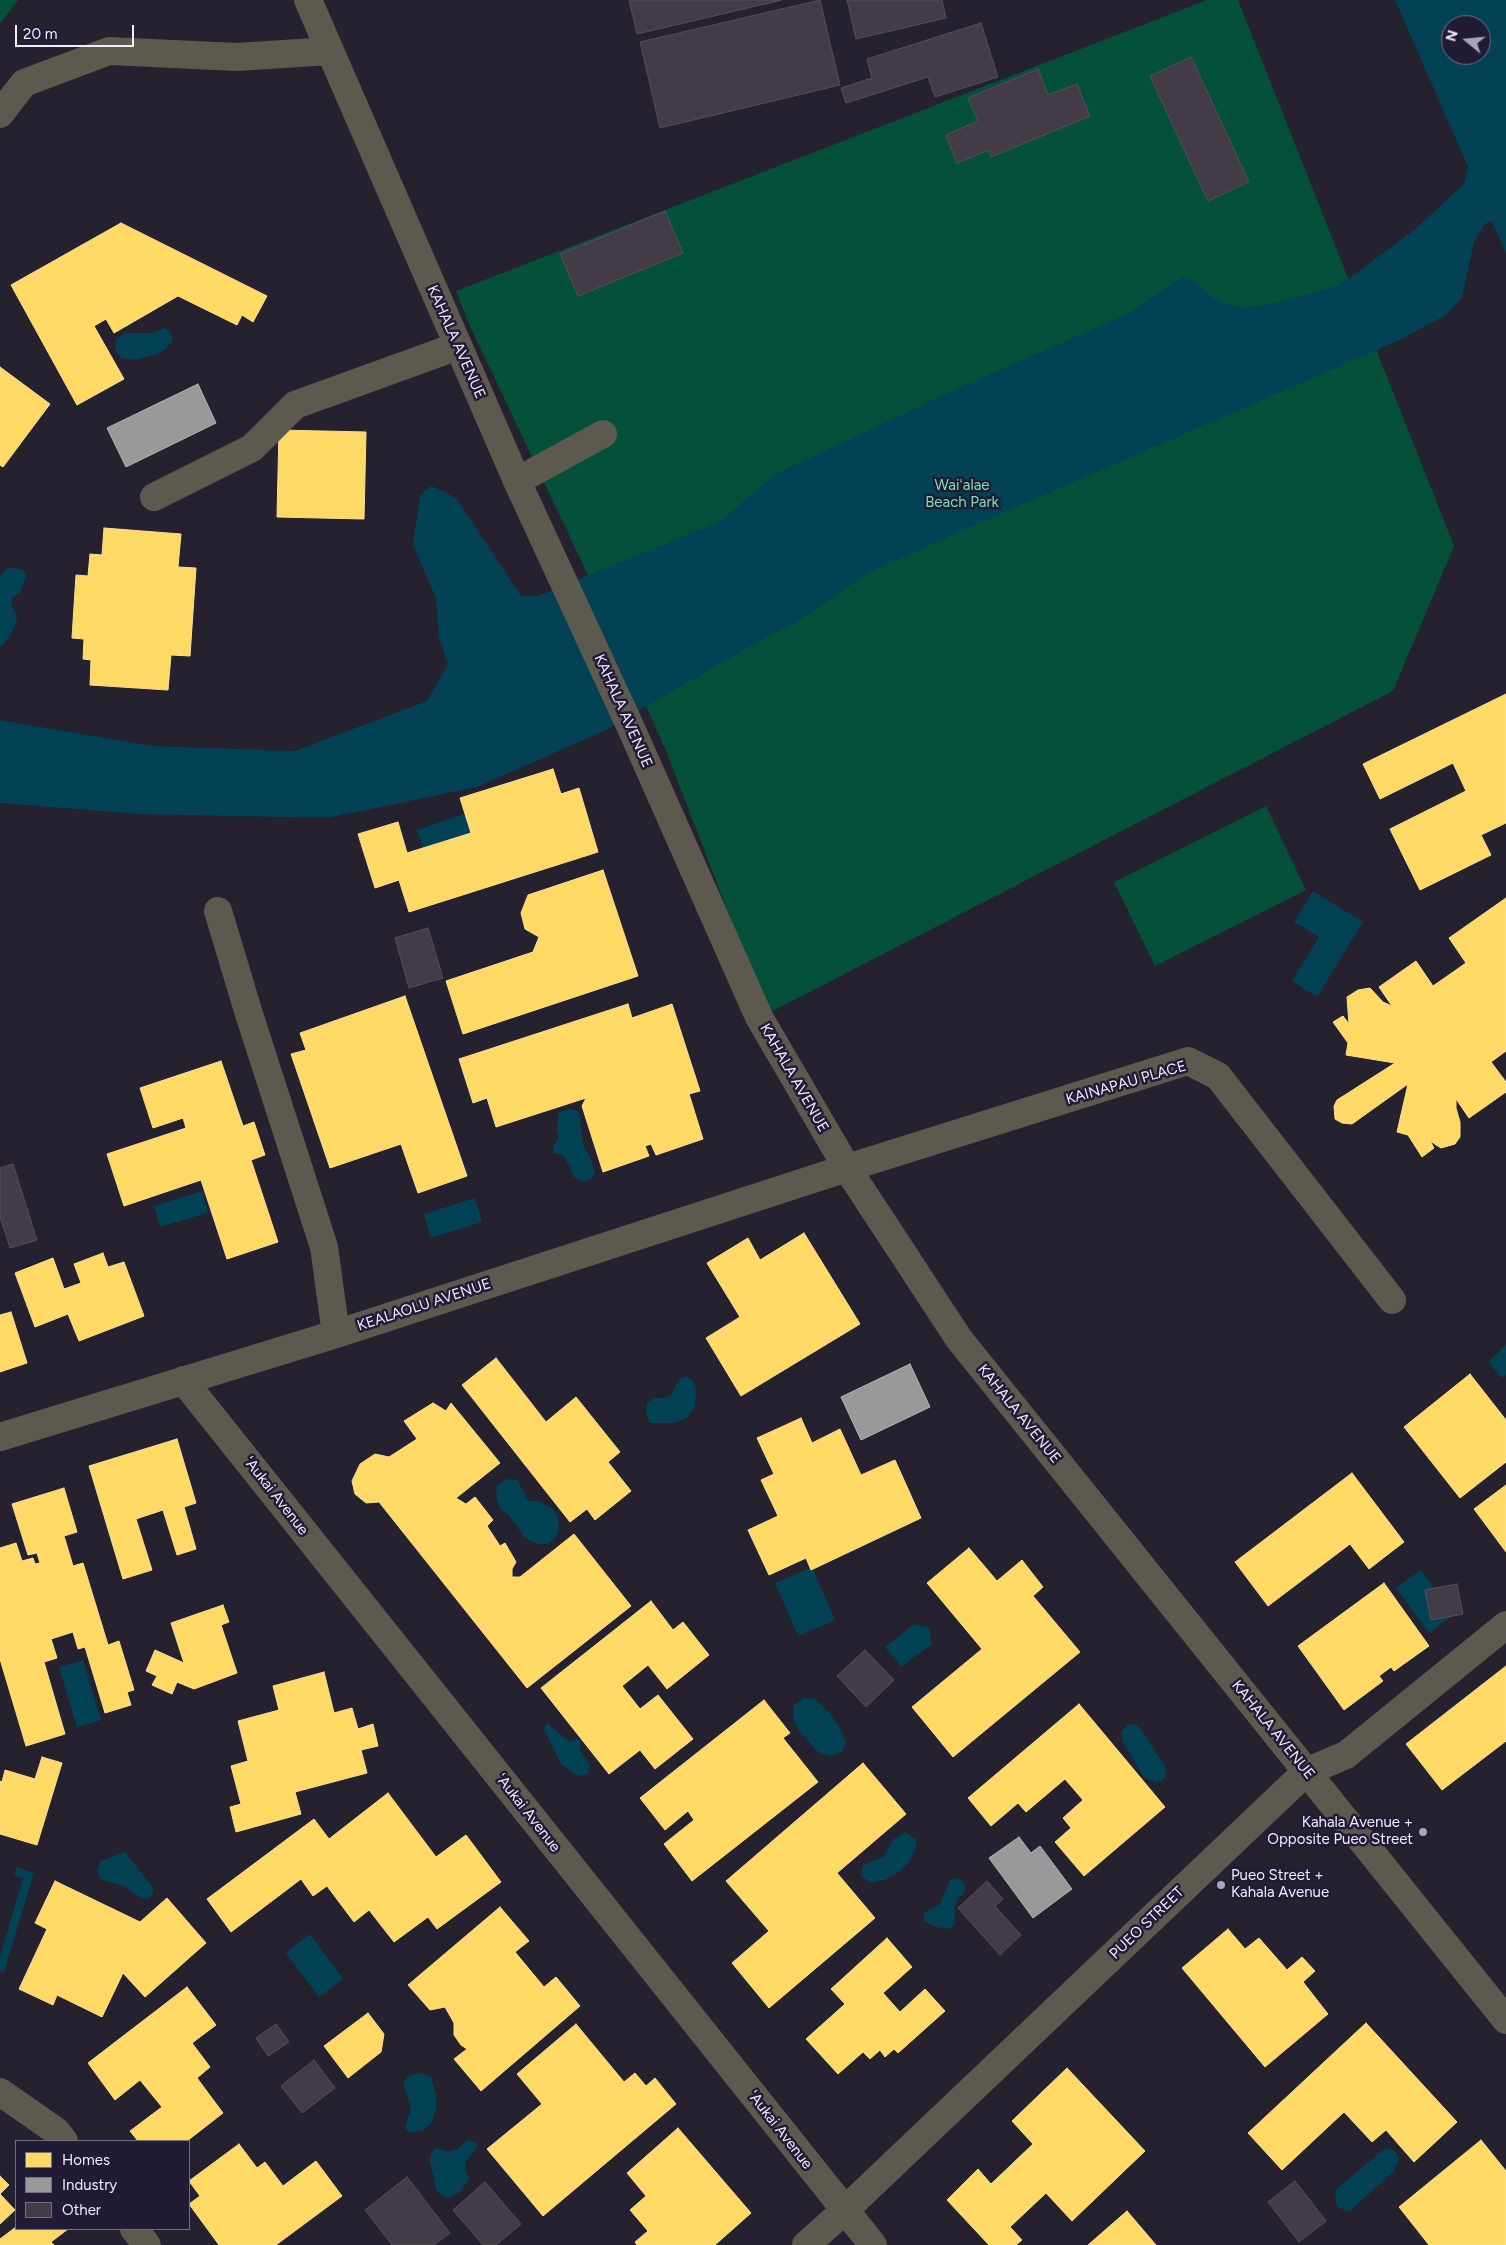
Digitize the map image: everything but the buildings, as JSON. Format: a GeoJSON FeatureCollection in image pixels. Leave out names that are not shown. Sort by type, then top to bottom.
{"type":"FeatureCollection","features":[{"type":"Feature","properties":{"kind":"street","name":"KAHALA AVENUE"},"geometry":{"type":"LineString","coordinates":[[308,0],[517,481],[631,728],[759,1017],[847,1168],[959,1339],[1506,2020]]}},
{"type":"Feature","properties":{"kind":"street"},"geometry":{"type":"LineString","coordinates":[[0,114],[24,83],[109,51],[237,57],[330,51]]}},
{"type":"Feature","properties":{"kind":"street"},"geometry":{"type":"LineString","coordinates":[[154,497],[252,448],[295,405],[458,346]]}},
{"type":"Feature","properties":{"kind":"street"},"geometry":{"type":"LineString","coordinates":[[517,481],[603,434]]}},
{"type":"Feature","properties":{"kind":"street"},"geometry":{"type":"LineString","coordinates":[[218,911],[324,1247],[336,1334]]}},
{"type":"Feature","properties":{"kind":"street","name":"KAINAPAU PLACE"},"geometry":{"type":"LineString","coordinates":[[847,1168],[1188,1062],[1218,1076],[1392,1300]]}},
{"type":"Feature","properties":{"kind":"street","name":"KEALAOLU AVENUE"},"geometry":{"type":"LineString","coordinates":[[0,1437],[336,1334],[847,1168]]}},
{"type":"Feature","properties":{"kind":"street","name":"ʻAukai Avenue"},"geometry":{"type":"LineString","coordinates":[[184,1380],[844,2211],[873,2245]]}},
{"type":"Feature","properties":{"kind":"street","name":"PUEO STREET"},"geometry":{"type":"LineString","coordinates":[[806,2245],[1306,1772],[1346,1755],[1506,1625]]}},
{"type":"Feature","properties":{"kind":"street"},"geometry":{"type":"LineString","coordinates":[[0,2092],[56,2131],[63,2140]]}},
{"type":"Feature","properties":{"kind":"street"},"geometry":{"type":"LineString","coordinates":[[135,2230],[147,2245]]}},
{"type":"Feature","properties":{"kind":"green space"},"geometry":{"type":"Polygon","coordinates":[[[0,0],[18,0],[0,24],[0,0]]]}},
{"type":"Feature","properties":{"kind":"green space","name":"Waiʻalae Beach Park"},"geometry":{"type":"Polygon","coordinates":[[[1207,0],[1238,0],[1454,546],[1393,691],[767,1014],[667,753],[587,573],[469,324],[456,291],[1207,0]]]}},
{"type":"Feature","properties":{"kind":"green space"},"geometry":{"type":"Polygon","coordinates":[[[1266,806],[1306,890],[1155,966],[1114,882],[1266,806]]]}},
{"type":"Feature","properties":{"kind":"water"},"geometry":{"type":"Polygon","coordinates":[[[1395,0],[1506,0],[1506,253],[1491,220],[1484,225],[1474,242],[1462,298],[1446,315],[1400,340],[868,573],[798,621],[750,646],[604,731],[477,787],[328,818],[140,814],[0,803],[0,720],[153,746],[295,751],[427,701],[448,664],[439,638],[436,598],[413,545],[420,495],[431,486],[446,492],[458,501],[521,596],[538,596],[719,522],[776,474],[970,383],[1128,314],[1182,277],[1196,282],[1206,293],[1222,303],[1245,308],[1281,302],[1340,285],[1415,229],[1464,184],[1468,167],[1395,0]]]}},
{"type":"Feature","properties":{"kind":"water"},"geometry":{"type":"Polygon","coordinates":[[[165,328],[171,333],[173,340],[166,349],[155,355],[134,360],[121,358],[115,349],[116,340],[124,333],[151,333],[165,328]]]}},
{"type":"Feature","properties":{"kind":"water"},"geometry":{"type":"Polygon","coordinates":[[[9,567],[23,570],[27,575],[20,593],[12,598],[11,604],[17,616],[16,623],[10,636],[0,648],[0,576],[9,567]]]}},
{"type":"Feature","properties":{"kind":"water"},"geometry":{"type":"Polygon","coordinates":[[[466,813],[475,840],[426,857],[417,830],[466,813]]]}},
{"type":"Feature","properties":{"kind":"water"},"geometry":{"type":"Polygon","coordinates":[[[1313,891],[1363,922],[1317,997],[1292,981],[1319,937],[1294,922],[1313,891]]]}},
{"type":"Feature","properties":{"kind":"water"},"geometry":{"type":"Polygon","coordinates":[[[569,1109],[579,1111],[583,1145],[590,1157],[595,1173],[590,1180],[583,1182],[574,1177],[564,1156],[554,1153],[553,1147],[559,1138],[557,1129],[558,1113],[569,1109]]]}},
{"type":"Feature","properties":{"kind":"water"},"geometry":{"type":"Polygon","coordinates":[[[202,1191],[208,1213],[160,1227],[154,1206],[202,1191]]]}},
{"type":"Feature","properties":{"kind":"water"},"geometry":{"type":"Polygon","coordinates":[[[475,1198],[482,1222],[431,1238],[424,1214],[475,1198]]]}},
{"type":"Feature","properties":{"kind":"water"},"geometry":{"type":"Polygon","coordinates":[[[1506,1345],[1506,1375],[1502,1378],[1488,1362],[1506,1345]]]}},
{"type":"Feature","properties":{"kind":"water"},"geometry":{"type":"Polygon","coordinates":[[[688,1377],[695,1383],[696,1393],[695,1406],[687,1418],[674,1423],[650,1423],[646,1413],[647,1403],[654,1398],[666,1398],[672,1394],[681,1378],[688,1377]]]}},
{"type":"Feature","properties":{"kind":"water"},"geometry":{"type":"Polygon","coordinates":[[[506,1479],[517,1480],[529,1501],[539,1501],[553,1509],[558,1517],[559,1529],[557,1536],[548,1544],[537,1544],[525,1538],[508,1514],[501,1510],[497,1500],[496,1486],[506,1479]]]}},
{"type":"Feature","properties":{"kind":"water"},"geometry":{"type":"Polygon","coordinates":[[[812,1567],[835,1620],[798,1636],[775,1583],[812,1567]]]}},
{"type":"Feature","properties":{"kind":"water"},"geometry":{"type":"Polygon","coordinates":[[[1421,1570],[1453,1615],[1429,1633],[1396,1588],[1421,1570]]]}},
{"type":"Feature","properties":{"kind":"water"},"geometry":{"type":"Polygon","coordinates":[[[914,1624],[929,1627],[932,1644],[901,1667],[885,1647],[914,1624]]]}},
{"type":"Feature","properties":{"kind":"water"},"geometry":{"type":"Polygon","coordinates":[[[83,1660],[101,1720],[77,1727],[59,1667],[83,1660]]]}},
{"type":"Feature","properties":{"kind":"water"},"geometry":{"type":"Polygon","coordinates":[[[803,1698],[814,1698],[830,1713],[846,1742],[842,1752],[830,1756],[818,1752],[799,1731],[793,1719],[793,1706],[803,1698]]]}},
{"type":"Feature","properties":{"kind":"water"},"geometry":{"type":"Polygon","coordinates":[[[547,1723],[570,1742],[577,1739],[581,1741],[580,1751],[590,1765],[588,1774],[578,1776],[561,1764],[544,1729],[547,1723]]]}},
{"type":"Feature","properties":{"kind":"water"},"geometry":{"type":"Polygon","coordinates":[[[1128,1724],[1138,1725],[1166,1768],[1165,1778],[1156,1783],[1144,1777],[1123,1742],[1121,1732],[1128,1724]]]}},
{"type":"Feature","properties":{"kind":"water"},"geometry":{"type":"Polygon","coordinates":[[[905,1832],[917,1840],[915,1850],[909,1862],[900,1871],[885,1880],[871,1883],[861,1876],[863,1865],[883,1857],[894,1839],[905,1832]]]}},
{"type":"Feature","properties":{"kind":"water"},"geometry":{"type":"Polygon","coordinates":[[[125,1852],[153,1888],[153,1893],[148,1899],[143,1899],[122,1885],[101,1880],[97,1871],[101,1861],[125,1852]]]}},
{"type":"Feature","properties":{"kind":"water"},"geometry":{"type":"Polygon","coordinates":[[[17,1867],[34,1873],[4,1972],[0,1971],[0,1957],[23,1878],[14,1875],[17,1867]]]}},
{"type":"Feature","properties":{"kind":"water"},"geometry":{"type":"Polygon","coordinates":[[[959,1878],[965,1885],[964,1893],[958,1899],[955,1907],[955,1924],[949,1929],[936,1927],[924,1921],[924,1913],[940,1904],[950,1880],[959,1878]]]}},
{"type":"Feature","properties":{"kind":"water"},"geometry":{"type":"Polygon","coordinates":[[[310,1934],[343,1979],[319,1997],[286,1953],[310,1934]]]}},
{"type":"Feature","properties":{"kind":"water"},"geometry":{"type":"Polygon","coordinates":[[[421,2073],[431,2077],[436,2094],[436,2109],[432,2122],[424,2130],[409,2133],[405,2128],[411,2106],[403,2083],[408,2076],[421,2073]]]}},
{"type":"Feature","properties":{"kind":"water"},"geometry":{"type":"Polygon","coordinates":[[[467,2140],[473,2141],[478,2145],[466,2162],[465,2170],[469,2179],[460,2192],[448,2198],[437,2192],[430,2161],[431,2154],[436,2148],[448,2151],[458,2149],[467,2140]]]}},
{"type":"Feature","properties":{"kind":"water"},"geometry":{"type":"Polygon","coordinates":[[[1390,2149],[1396,2152],[1399,2159],[1394,2171],[1350,2211],[1339,2208],[1336,2203],[1335,2190],[1383,2150],[1390,2149]]]}},
{"type":"Feature","properties":{"kind":"place","name":"Kahala Avenue + Opposite Pueo Street"},"geometry":{"type":"Point","coordinates":[1423,1832]}},
{"type":"Feature","properties":{"kind":"place","name":"Pueo Street + Kahala Avenue"},"geometry":{"type":"Point","coordinates":[1221,1885]}}]}
